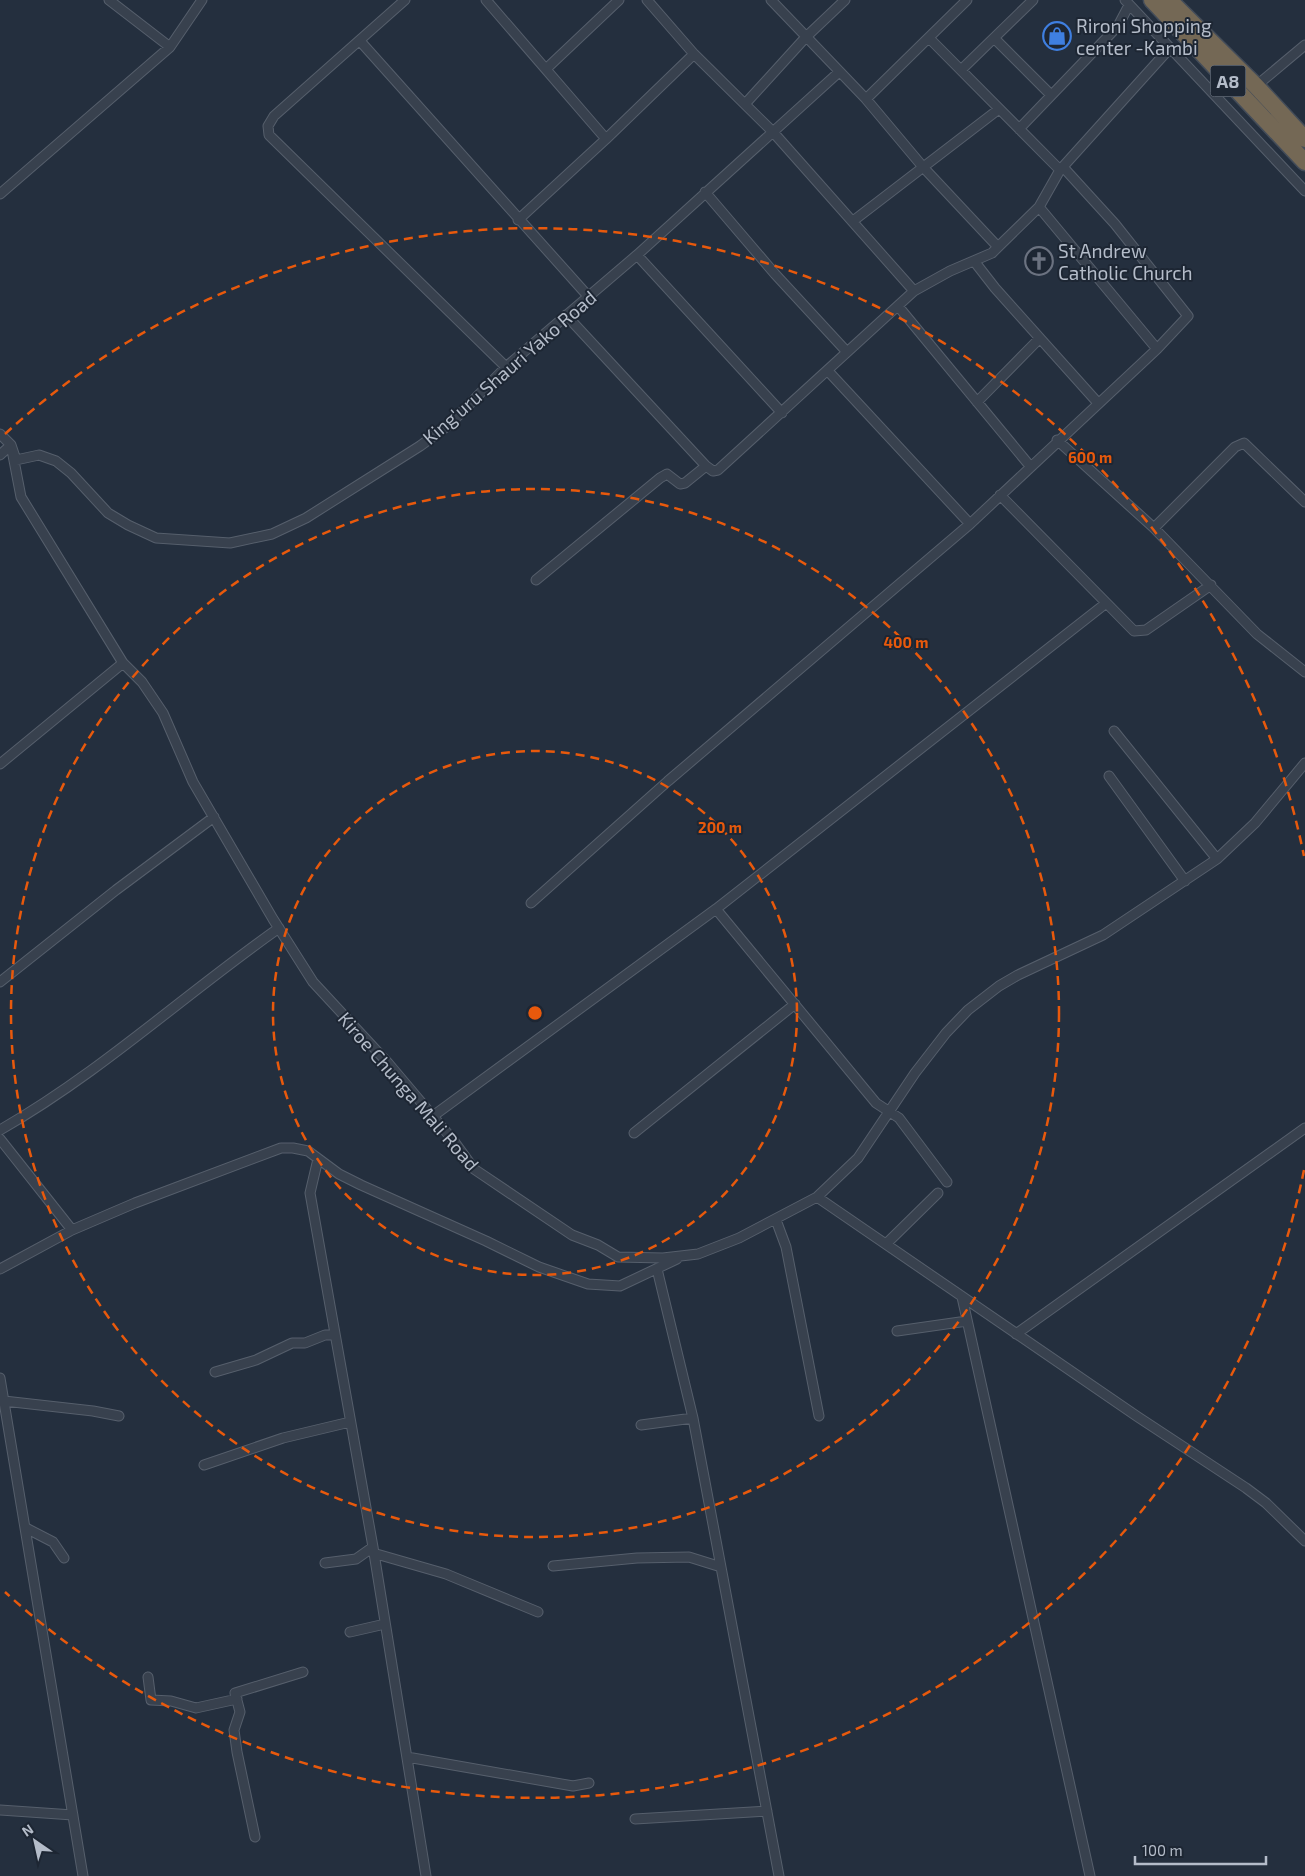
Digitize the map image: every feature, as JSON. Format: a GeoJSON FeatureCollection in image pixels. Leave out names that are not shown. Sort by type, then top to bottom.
{"type":"FeatureCollection","features":[{"type":"Feature","properties":{"kind":"highway","name":"A8"},"geometry":{"type":"LineString","coordinates":[[1152,0],[1305,162]]}},
{"type":"Feature","properties":{"kind":"highway","name":"A8"},"geometry":{"type":"LineString","coordinates":[[1169,0],[1259,84],[1305,139]]}},
{"type":"Feature","properties":{"kind":"street"},"geometry":{"type":"LineString","coordinates":[[109,0],[170,47]]}},
{"type":"Feature","properties":{"kind":"street"},"geometry":{"type":"LineString","coordinates":[[0,194],[170,47],[202,0]]}},
{"type":"Feature","properties":{"kind":"street"},"geometry":{"type":"LineString","coordinates":[[405,0],[274,116],[268,126],[269,134],[506,367]]}},
{"type":"Feature","properties":{"kind":"street"},"geometry":{"type":"LineString","coordinates":[[486,0],[606,139]]}},
{"type":"Feature","properties":{"kind":"street"},"geometry":{"type":"LineString","coordinates":[[546,69],[619,0]]}},
{"type":"Feature","properties":{"kind":"street"},"geometry":{"type":"LineString","coordinates":[[647,0],[694,54],[773,132],[914,291]]}},
{"type":"Feature","properties":{"kind":"street"},"geometry":{"type":"LineString","coordinates":[[771,0],[838,73],[866,99],[924,167],[998,247]]}},
{"type":"Feature","properties":{"kind":"street"},"geometry":{"type":"LineString","coordinates":[[746,104],[806,37],[846,0]]}},
{"type":"Feature","properties":{"kind":"street"},"geometry":{"type":"LineString","coordinates":[[866,99],[930,39],[967,0]]}},
{"type":"Feature","properties":{"kind":"street"},"geometry":{"type":"LineString","coordinates":[[961,70],[1033,0]]}},
{"type":"Feature","properties":{"kind":"street"},"geometry":{"type":"LineString","coordinates":[[1019,129],[1118,26],[1127,2],[1305,191]]}},
{"type":"Feature","properties":{"kind":"street"},"geometry":{"type":"LineString","coordinates":[[994,38],[1051,95]]}},
{"type":"Feature","properties":{"kind":"street"},"geometry":{"type":"LineString","coordinates":[[530,903],[668,781],[970,524],[1057,440],[1157,349],[1188,316],[1115,224],[930,39]]}},
{"type":"Feature","properties":{"kind":"street"},"geometry":{"type":"LineString","coordinates":[[360,41],[518,220],[588,296]]}},
{"type":"Feature","properties":{"kind":"street"},"geometry":{"type":"LineString","coordinates":[[1305,45],[1259,84],[1305,130]]}},
{"type":"Feature","properties":{"kind":"street"},"geometry":{"type":"LineString","coordinates":[[566,315],[706,466],[713,471],[718,470],[914,291],[992,253],[1039,207],[1061,169],[1170,48]]}},
{"type":"Feature","properties":{"kind":"street"},"geometry":{"type":"LineString","coordinates":[[518,220],[694,54]]}},
{"type":"Feature","properties":{"kind":"street","name":"King'uru Shauri Yako Road"},"geometry":{"type":"LineString","coordinates":[[11,445],[16,460],[39,456],[56,461],[71,472],[108,513],[156,538],[230,543],[272,534],[306,518],[413,450],[450,424],[506,367],[638,255],[705,192],[838,73]]}},
{"type":"Feature","properties":{"kind":"street"},"geometry":{"type":"LineString","coordinates":[[853,221],[999,109]]}},
{"type":"Feature","properties":{"kind":"street"},"geometry":{"type":"LineString","coordinates":[[705,192],[775,274],[847,352]]}},
{"type":"Feature","properties":{"kind":"street"},"geometry":{"type":"LineString","coordinates":[[1039,207],[1157,349]]}},
{"type":"Feature","properties":{"kind":"street"},"geometry":{"type":"LineString","coordinates":[[638,255],[782,413]]}},
{"type":"Feature","properties":{"kind":"street"},"geometry":{"type":"LineString","coordinates":[[974,261],[1039,339],[1098,403]]}},
{"type":"Feature","properties":{"kind":"street"},"geometry":{"type":"LineString","coordinates":[[898,306],[1030,466]]}},
{"type":"Feature","properties":{"kind":"street"},"geometry":{"type":"LineString","coordinates":[[976,402],[1039,339]]}},
{"type":"Feature","properties":{"kind":"street"},"geometry":{"type":"LineString","coordinates":[[828,371],[970,524]]}},
{"type":"Feature","properties":{"kind":"street"},"geometry":{"type":"LineString","coordinates":[[0,434],[11,445],[0,455]]}},
{"type":"Feature","properties":{"kind":"street"},"geometry":{"type":"LineString","coordinates":[[1057,440],[1154,528],[1212,585],[1257,634],[1305,672]]}},
{"type":"Feature","properties":{"kind":"street"},"geometry":{"type":"LineString","coordinates":[[1154,528],[1235,447],[1244,443],[1305,502]]}},
{"type":"Feature","properties":{"kind":"street","name":"Kiroe Chunga Mali Road"},"geometry":{"type":"LineString","coordinates":[[11,445],[21,497],[123,663],[142,682],[163,713],[193,782],[313,982],[433,1116],[474,1168],[572,1235],[598,1245],[618,1257],[663,1258],[698,1254],[719,1247],[776,1220],[817,1196],[858,1158],[890,1113],[915,1072],[946,1032],[982,998],[1018,975],[1103,935],[1217,859],[1255,823],[1305,762]]}},
{"type":"Feature","properties":{"kind":"street"},"geometry":{"type":"LineString","coordinates":[[536,580],[660,478],[667,474],[680,484],[685,483],[706,466]]}},
{"type":"Feature","properties":{"kind":"street"},"geometry":{"type":"LineString","coordinates":[[1000,495],[1127,627],[1139,632],[1146,630],[1212,585]]}},
{"type":"Feature","properties":{"kind":"street"},"geometry":{"type":"LineString","coordinates":[[433,1116],[716,909],[1105,604]]}},
{"type":"Feature","properties":{"kind":"street"},"geometry":{"type":"LineString","coordinates":[[0,764],[123,663]]}},
{"type":"Feature","properties":{"kind":"street"},"geometry":{"type":"LineString","coordinates":[[1114,731],[1217,859]]}},
{"type":"Feature","properties":{"kind":"street"},"geometry":{"type":"LineString","coordinates":[[1109,776],[1185,881]]}},
{"type":"Feature","properties":{"kind":"street"},"geometry":{"type":"LineString","coordinates":[[0,982],[116,890],[214,817]]}},
{"type":"Feature","properties":{"kind":"street"},"geometry":{"type":"LineString","coordinates":[[716,909],[876,1103],[898,1118],[947,1182]]}},
{"type":"Feature","properties":{"kind":"street"},"geometry":{"type":"LineString","coordinates":[[0,1130],[29,1113],[126,1044],[180,1004],[220,969],[279,928]]}},
{"type":"Feature","properties":{"kind":"street"},"geometry":{"type":"LineString","coordinates":[[634,1133],[795,1004]]}},
{"type":"Feature","properties":{"kind":"street"},"geometry":{"type":"LineString","coordinates":[[1016,1334],[1305,1128]]}},
{"type":"Feature","properties":{"kind":"street"},"geometry":{"type":"LineString","coordinates":[[0,1139],[72,1230]]}},
{"type":"Feature","properties":{"kind":"street"},"geometry":{"type":"LineString","coordinates":[[0,1268],[72,1230],[135,1203],[281,1148],[294,1148],[308,1152],[361,1185],[539,1267],[588,1284],[620,1286],[685,1255]]}},
{"type":"Feature","properties":{"kind":"street"},"geometry":{"type":"LineString","coordinates":[[318,1159],[310,1193],[373,1550],[426,1876]]}},
{"type":"Feature","properties":{"kind":"street"},"geometry":{"type":"LineString","coordinates":[[886,1244],[938,1193]]}},
{"type":"Feature","properties":{"kind":"street"},"geometry":{"type":"LineString","coordinates":[[817,1196],[1016,1334],[1246,1488],[1305,1541]]}},
{"type":"Feature","properties":{"kind":"street"},"geometry":{"type":"LineString","coordinates":[[776,1220],[786,1247],[819,1416]]}},
{"type":"Feature","properties":{"kind":"street"},"geometry":{"type":"LineString","coordinates":[[657,1269],[693,1418],[779,1876]]}},
{"type":"Feature","properties":{"kind":"street"},"geometry":{"type":"LineString","coordinates":[[962,1297],[1090,1876]]}},
{"type":"Feature","properties":{"kind":"street"},"geometry":{"type":"LineString","coordinates":[[897,1331],[967,1321]]}},
{"type":"Feature","properties":{"kind":"street"},"geometry":{"type":"LineString","coordinates":[[216,1372],[256,1360],[292,1344],[305,1343],[325,1335],[335,1335]]}},
{"type":"Feature","properties":{"kind":"street"},"geometry":{"type":"LineString","coordinates":[[0,1378],[84,1876]]}},
{"type":"Feature","properties":{"kind":"street"},"geometry":{"type":"LineString","coordinates":[[4,1401],[93,1411],[119,1416]]}},
{"type":"Feature","properties":{"kind":"street"},"geometry":{"type":"LineString","coordinates":[[641,1425],[693,1418]]}},
{"type":"Feature","properties":{"kind":"street"},"geometry":{"type":"LineString","coordinates":[[204,1466],[283,1438],[350,1422]]}},
{"type":"Feature","properties":{"kind":"street"},"geometry":{"type":"LineString","coordinates":[[26,1528],[53,1542],[64,1558]]}},
{"type":"Feature","properties":{"kind":"street"},"geometry":{"type":"LineString","coordinates":[[325,1563],[356,1559],[373,1550],[446,1574],[538,1612]]}},
{"type":"Feature","properties":{"kind":"street"},"geometry":{"type":"LineString","coordinates":[[553,1566],[637,1558],[689,1556],[721,1567]]}},
{"type":"Feature","properties":{"kind":"street"},"geometry":{"type":"LineString","coordinates":[[350,1632],[385,1624]]}},
{"type":"Feature","properties":{"kind":"street"},"geometry":{"type":"LineString","coordinates":[[255,1836],[237,1752],[234,1730],[240,1712],[235,1693],[303,1672]]}},
{"type":"Feature","properties":{"kind":"street"},"geometry":{"type":"LineString","coordinates":[[148,1677],[151,1700],[172,1701],[196,1708],[237,1699]]}},
{"type":"Feature","properties":{"kind":"street"},"geometry":{"type":"LineString","coordinates":[[406,1757],[573,1786],[589,1783]]}},
{"type":"Feature","properties":{"kind":"street"},"geometry":{"type":"LineString","coordinates":[[0,1810],[73,1815]]}},
{"type":"Feature","properties":{"kind":"street"},"geometry":{"type":"LineString","coordinates":[[635,1819],[767,1811]]}},
{"type":"Feature","properties":{"kind":"place","name":"Rironi Shopping center -Kambi"},"geometry":{"type":"Point","coordinates":[1057,36]}},
{"type":"Feature","properties":{"kind":"place","name":"St Andrew Catholic Church"},"geometry":{"type":"Point","coordinates":[1039,261]}}]}
